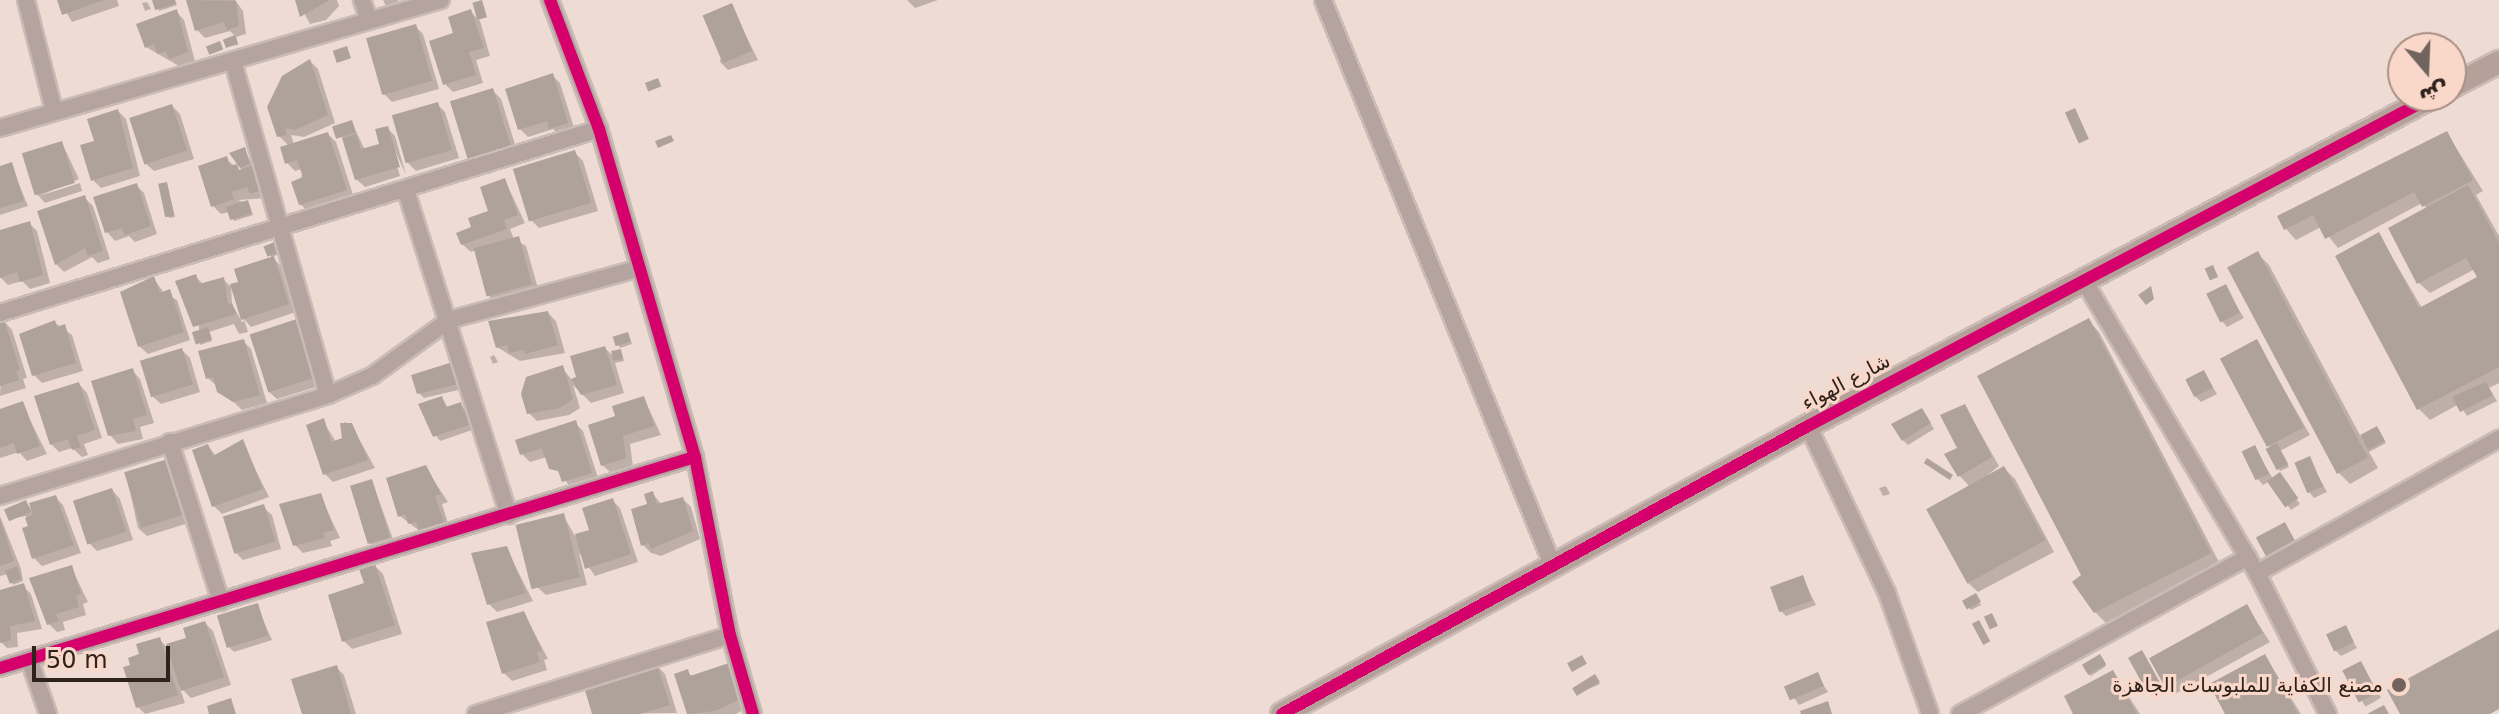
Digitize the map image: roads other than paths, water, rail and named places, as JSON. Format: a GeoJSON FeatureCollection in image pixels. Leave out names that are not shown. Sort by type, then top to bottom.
{"type":"FeatureCollection","features":[{"type":"Feature","properties":{"kind":"street"},"geometry":{"type":"LineString","coordinates":[[26,0],[54,111]]}},
{"type":"Feature","properties":{"kind":"street"},"geometry":{"type":"LineString","coordinates":[[362,0],[369,20]]}},
{"type":"Feature","properties":{"kind":"street"},"geometry":{"type":"LineString","coordinates":[[0,128],[441,0]]}},
{"type":"Feature","properties":{"kind":"street"},"geometry":{"type":"LineString","coordinates":[[550,0],[599,129],[637,269],[695,457],[730,635],[753,714]]}},
{"type":"Feature","properties":{"kind":"street"},"geometry":{"type":"LineString","coordinates":[[1323,0],[1553,566]]}},
{"type":"Feature","properties":{"kind":"street"},"geometry":{"type":"LineString","coordinates":[[233,62],[328,395]]}},
{"type":"Feature","properties":{"kind":"street"},"geometry":{"type":"LineString","coordinates":[[2467,80],[2498,66]]}},
{"type":"Feature","properties":{"kind":"street","name":"شارع الهواء"},"geometry":{"type":"LineString","coordinates":[[1282,714],[1808,426],[2403,112]]}},
{"type":"Feature","properties":{"kind":"street"},"geometry":{"type":"LineString","coordinates":[[0,313],[406,191],[599,129]]}},
{"type":"Feature","properties":{"kind":"street"},"geometry":{"type":"LineString","coordinates":[[406,191],[509,515]]}},
{"type":"Feature","properties":{"kind":"street"},"geometry":{"type":"LineString","coordinates":[[0,496],[328,395],[372,376],[449,320],[637,269]]}},
{"type":"Feature","properties":{"kind":"street"},"geometry":{"type":"LineString","coordinates":[[2083,279],[2248,557],[2328,714]]}},
{"type":"Feature","properties":{"kind":"street"},"geometry":{"type":"LineString","coordinates":[[1808,426],[1887,593],[1930,714]]}},
{"type":"Feature","properties":{"kind":"street"},"geometry":{"type":"LineString","coordinates":[[2257,573],[2499,439]]}},
{"type":"Feature","properties":{"kind":"street"},"geometry":{"type":"LineString","coordinates":[[170,442],[221,602]]}},
{"type":"Feature","properties":{"kind":"street"},"geometry":{"type":"LineString","coordinates":[[0,668],[695,457]]}},
{"type":"Feature","properties":{"kind":"street"},"geometry":{"type":"LineString","coordinates":[[1960,714],[2248,557]]}},
{"type":"Feature","properties":{"kind":"street"},"geometry":{"type":"LineString","coordinates":[[476,714],[730,635]]}},
{"type":"Feature","properties":{"kind":"street"},"geometry":{"type":"LineString","coordinates":[[29,659],[48,714]]}},
{"type":"Feature","properties":{"kind":"place","name":"مصنع الكفاية للملبوسات الجاهزة"},"geometry":{"type":"Point","coordinates":[2399,685]}}]}
